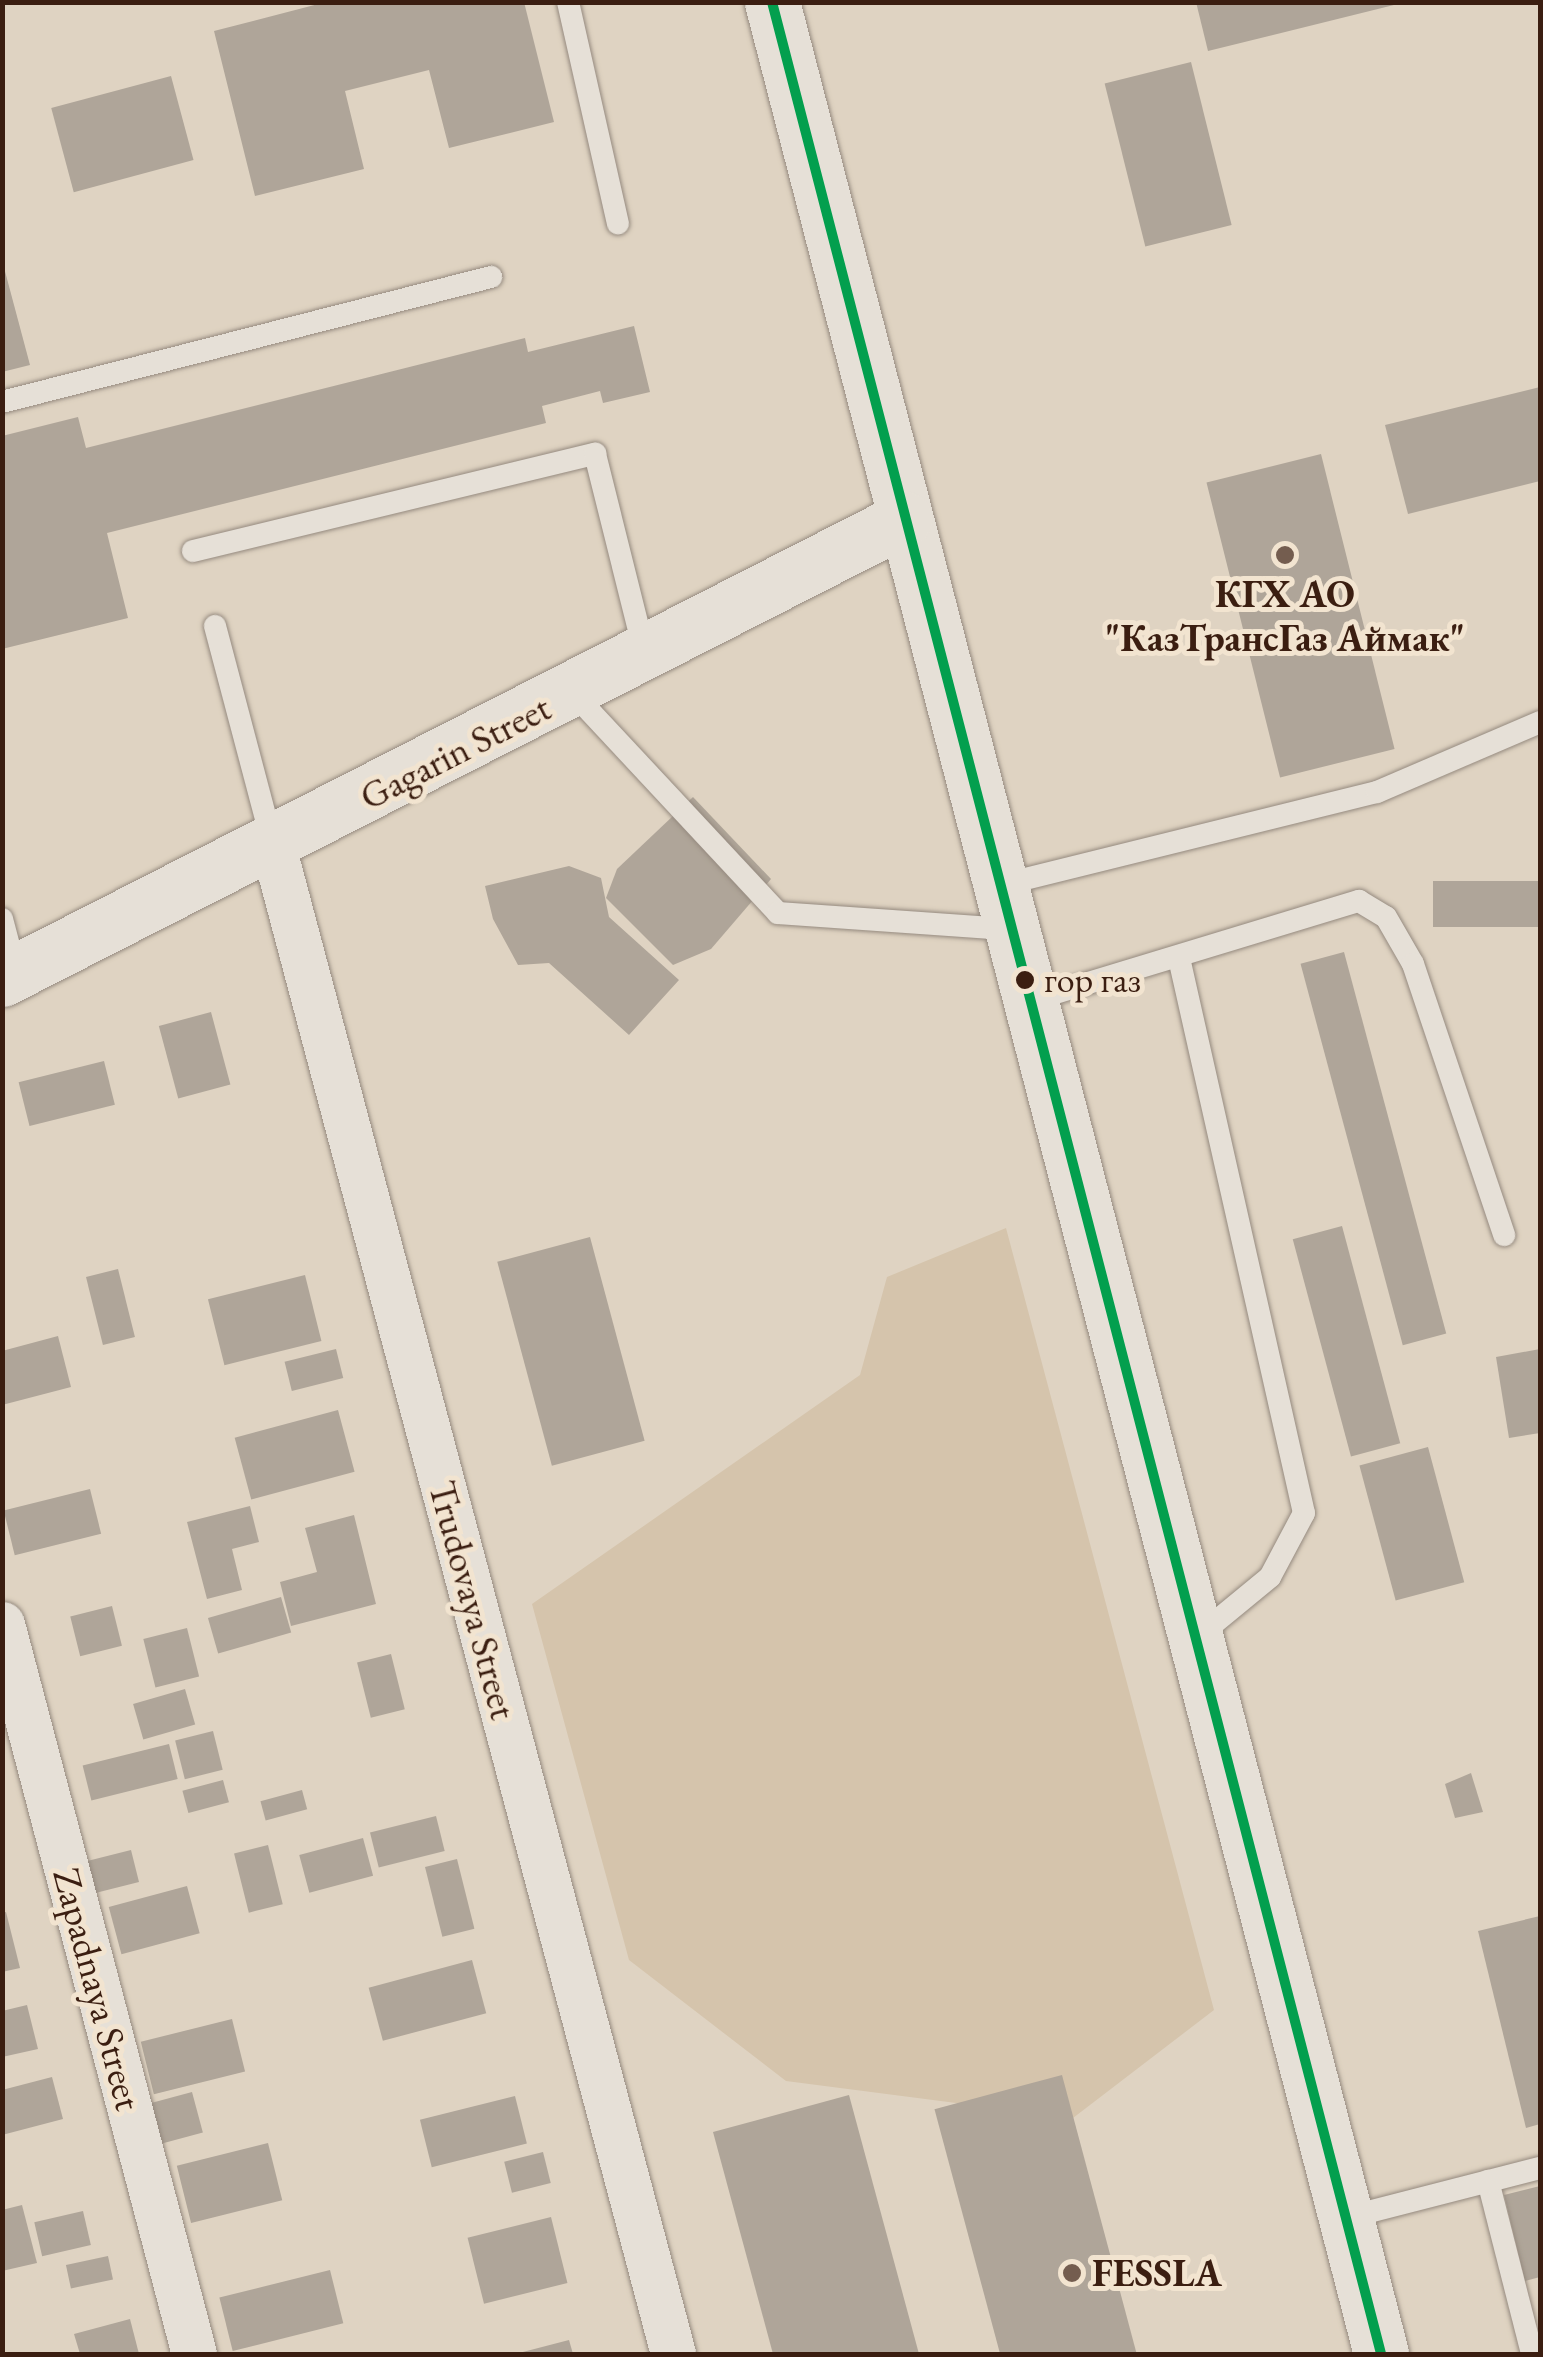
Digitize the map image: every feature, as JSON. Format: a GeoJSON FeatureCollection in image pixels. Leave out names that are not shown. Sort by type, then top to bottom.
{"type":"FeatureCollection","features":[{"type":"Feature","properties":{"kind":"main road"},"geometry":{"type":"LineString","coordinates":[[772,2],[1027,1001],[1381,2354]]}},
{"type":"Feature","properties":{"kind":"main road","name":"Gagarin Street"},"geometry":{"type":"LineString","coordinates":[[9,976],[273,846],[904,518]]}},
{"type":"Feature","properties":{"kind":"street","name":"Trudovaya Street"},"geometry":{"type":"LineString","coordinates":[[273,846],[673,2354]]}},
{"type":"Feature","properties":{"kind":"street","name":"Zapadnaya Street"},"geometry":{"type":"LineString","coordinates":[[2,1624],[194,2354]]}},
{"type":"Feature","properties":{"kind":"lane"},"geometry":{"type":"LineString","coordinates":[[568,2],[618,223]]}},
{"type":"Feature","properties":{"kind":"lane"},"geometry":{"type":"LineString","coordinates":[[2,402],[491,277]]}},
{"type":"Feature","properties":{"kind":"lane"},"geometry":{"type":"LineString","coordinates":[[194,551],[594,454],[644,654]]}},
{"type":"Feature","properties":{"kind":"lane"},"geometry":{"type":"LineString","coordinates":[[215,626],[273,846]]}},
{"type":"Feature","properties":{"kind":"lane"},"geometry":{"type":"LineString","coordinates":[[572,692],[778,913],[1004,907],[1378,792],[1540,722]]}},
{"type":"Feature","properties":{"kind":"lane"},"geometry":{"type":"LineString","coordinates":[[1027,1001],[1359,901],[1386,917],[1413,964],[1504,1235]]}},
{"type":"Feature","properties":{"kind":"lane"},"geometry":{"type":"LineString","coordinates":[[2,919],[9,976]]}},
{"type":"Feature","properties":{"kind":"lane"},"geometry":{"type":"LineString","coordinates":[[1179,958],[1304,1513],[1270,1577],[1196,1639]]}},
{"type":"Feature","properties":{"kind":"lane"},"geometry":{"type":"LineString","coordinates":[[1345,2218],[1540,2168]]}},
{"type":"Feature","properties":{"kind":"lane"},"geometry":{"type":"LineString","coordinates":[[1488,2181],[1532,2354]]}},
{"type":"Feature","properties":{"kind":"shaded area"},"geometry":{"type":"Polygon","coordinates":[[[1006,1228],[1214,2010],[1073,2118],[786,2081],[629,1960],[532,1604],[860,1375],[887,1277],[1006,1228]]]}},
{"type":"Feature","properties":{"kind":"building"},"geometry":{"type":"Polygon","coordinates":[[[326,2],[524,2],[554,122],[449,148],[429,70],[345,91],[364,169],[255,196],[214,31],[326,2]]]}},
{"type":"Feature","properties":{"kind":"building"},"geometry":{"type":"Polygon","coordinates":[[[1196,2],[1398,2],[1398,4],[1208,51],[1196,2]]]}},
{"type":"Feature","properties":{"kind":"building"},"geometry":{"type":"Polygon","coordinates":[[[1191,62],[1232,225],[1145,247],[1105,84],[1191,62]]]}},
{"type":"Feature","properties":{"kind":"building"},"geometry":{"type":"Polygon","coordinates":[[[171,76],[194,160],[74,192],[51,108],[171,76]]]}},
{"type":"Feature","properties":{"kind":"building"},"geometry":{"type":"Polygon","coordinates":[[[2,260],[30,365],[2,372],[2,260]]]}},
{"type":"Feature","properties":{"kind":"building"},"geometry":{"type":"Polygon","coordinates":[[[634,326],[650,392],[603,403],[600,391],[542,406],[546,423],[107,533],[128,618],[2,649],[2,436],[78,417],[86,448],[525,338],[528,352],[634,326]]]}},
{"type":"Feature","properties":{"kind":"building"},"geometry":{"type":"Polygon","coordinates":[[[1540,387],[1540,481],[1408,514],[1385,425],[1540,387]]]}},
{"type":"Feature","properties":{"kind":"building","name":"КГХ АО \"КазТрансГаз Аймак\""},"geometry":{"type":"Polygon","coordinates":[[[1321,454],[1395,749],[1280,778],[1207,483],[1321,454]]]}},
{"type":"Feature","properties":{"kind":"building"},"geometry":{"type":"Polygon","coordinates":[[[693,797],[771,879],[711,949],[673,965],[606,898],[617,869],[693,797]]]}},
{"type":"Feature","properties":{"kind":"building"},"geometry":{"type":"Polygon","coordinates":[[[569,866],[601,878],[609,917],[679,980],[629,1035],[549,963],[518,965],[493,919],[485,886],[569,866]]]}},
{"type":"Feature","properties":{"kind":"building"},"geometry":{"type":"Polygon","coordinates":[[[1433,881],[1540,881],[1540,927],[1433,927],[1433,881]]]}},
{"type":"Feature","properties":{"kind":"building"},"geometry":{"type":"Polygon","coordinates":[[[1344,952],[1446,1334],[1403,1345],[1301,964],[1344,952]]]}},
{"type":"Feature","properties":{"kind":"building"},"geometry":{"type":"Polygon","coordinates":[[[211,1012],[230,1084],[178,1098],[159,1026],[211,1012]]]}},
{"type":"Feature","properties":{"kind":"building"},"geometry":{"type":"Polygon","coordinates":[[[104,1061],[115,1105],[30,1126],[19,1082],[104,1061]]]}},
{"type":"Feature","properties":{"kind":"building"},"geometry":{"type":"Polygon","coordinates":[[[1342,1226],[1400,1443],[1351,1457],[1293,1239],[1342,1226]]]}},
{"type":"Feature","properties":{"kind":"building"},"geometry":{"type":"Polygon","coordinates":[[[590,1237],[645,1441],[552,1466],[497,1262],[590,1237]]]}},
{"type":"Feature","properties":{"kind":"building"},"geometry":{"type":"Polygon","coordinates":[[[118,1269],[135,1337],[103,1345],[86,1277],[118,1269]]]}},
{"type":"Feature","properties":{"kind":"building"},"geometry":{"type":"Polygon","coordinates":[[[305,1275],[321,1341],[224,1365],[208,1299],[305,1275]]]}},
{"type":"Feature","properties":{"kind":"building"},"geometry":{"type":"Polygon","coordinates":[[[58,1336],[71,1387],[2,1405],[2,1351],[58,1336]]]}},
{"type":"Feature","properties":{"kind":"building"},"geometry":{"type":"Polygon","coordinates":[[[336,1349],[343,1378],[292,1391],[285,1362],[336,1349]]]}},
{"type":"Feature","properties":{"kind":"building"},"geometry":{"type":"Polygon","coordinates":[[[1540,1349],[1540,1433],[1509,1438],[1496,1357],[1540,1349]]]}},
{"type":"Feature","properties":{"kind":"building"},"geometry":{"type":"Polygon","coordinates":[[[338,1410],[355,1472],[251,1500],[235,1438],[338,1410]]]}},
{"type":"Feature","properties":{"kind":"building"},"geometry":{"type":"Polygon","coordinates":[[[1428,1447],[1464,1582],[1396,1601],[1359,1465],[1428,1447]]]}},
{"type":"Feature","properties":{"kind":"building"},"geometry":{"type":"Polygon","coordinates":[[[90,1489],[101,1534],[15,1555],[4,1511],[90,1489]]]}},
{"type":"Feature","properties":{"kind":"building"},"geometry":{"type":"Polygon","coordinates":[[[250,1506],[259,1542],[232,1549],[242,1590],[207,1599],[187,1522],[250,1506]]]}},
{"type":"Feature","properties":{"kind":"building"},"geometry":{"type":"Polygon","coordinates":[[[354,1515],[376,1604],[291,1626],[280,1582],[317,1572],[305,1528],[354,1515]]]}},
{"type":"Feature","properties":{"kind":"building"},"geometry":{"type":"Polygon","coordinates":[[[281,1597],[291,1633],[218,1654],[208,1618],[281,1597]]]}},
{"type":"Feature","properties":{"kind":"building"},"geometry":{"type":"Polygon","coordinates":[[[112,1606],[122,1646],[80,1656],[70,1616],[112,1606]]]}},
{"type":"Feature","properties":{"kind":"building"},"geometry":{"type":"Polygon","coordinates":[[[187,1628],[199,1677],[155,1687],[143,1639],[187,1628]]]}},
{"type":"Feature","properties":{"kind":"building"},"geometry":{"type":"Polygon","coordinates":[[[391,1654],[405,1709],[371,1718],[357,1662],[391,1654]]]}},
{"type":"Feature","properties":{"kind":"building"},"geometry":{"type":"Polygon","coordinates":[[[185,1689],[195,1725],[143,1739],[133,1704],[185,1689]]]}},
{"type":"Feature","properties":{"kind":"building"},"geometry":{"type":"Polygon","coordinates":[[[213,1731],[223,1770],[185,1779],[175,1740],[213,1731]]]}},
{"type":"Feature","properties":{"kind":"building"},"geometry":{"type":"Polygon","coordinates":[[[169,1744],[178,1779],[91,1800],[83,1766],[169,1744]]]}},
{"type":"Feature","properties":{"kind":"building"},"geometry":{"type":"Polygon","coordinates":[[[1471,1773],[1483,1812],[1455,1818],[1445,1784],[1471,1773]]]}},
{"type":"Feature","properties":{"kind":"building"},"geometry":{"type":"Polygon","coordinates":[[[223,1780],[229,1802],[188,1813],[182,1791],[223,1780]]]}},
{"type":"Feature","properties":{"kind":"building"},"geometry":{"type":"Polygon","coordinates":[[[302,1790],[307,1809],[266,1820],[260,1801],[302,1790]]]}},
{"type":"Feature","properties":{"kind":"building"},"geometry":{"type":"Polygon","coordinates":[[[436,1816],[445,1851],[379,1867],[370,1832],[436,1816]]]}},
{"type":"Feature","properties":{"kind":"building"},"geometry":{"type":"Polygon","coordinates":[[[363,1838],[373,1876],[309,1893],[299,1855],[363,1838]]]}},
{"type":"Feature","properties":{"kind":"building"},"geometry":{"type":"Polygon","coordinates":[[[268,1845],[283,1904],[249,1913],[234,1853],[268,1845]]]}},
{"type":"Feature","properties":{"kind":"building"},"geometry":{"type":"Polygon","coordinates":[[[131,1850],[139,1882],[95,1893],[87,1861],[131,1850]]]}},
{"type":"Feature","properties":{"kind":"building"},"geometry":{"type":"Polygon","coordinates":[[[457,1859],[474,1929],[442,1937],[425,1867],[457,1859]]]}},
{"type":"Feature","properties":{"kind":"building"},"geometry":{"type":"Polygon","coordinates":[[[187,1886],[200,1933],[121,1954],[109,1907],[187,1886]]]}},
{"type":"Feature","properties":{"kind":"building"},"geometry":{"type":"Polygon","coordinates":[[[6,1912],[20,1968],[2,1972],[2,1913],[6,1912]]]}},
{"type":"Feature","properties":{"kind":"building"},"geometry":{"type":"Polygon","coordinates":[[[1540,1916],[1540,2124],[1526,2128],[1478,1931],[1540,1916]]]}},
{"type":"Feature","properties":{"kind":"building"},"geometry":{"type":"Polygon","coordinates":[[[472,1960],[486,2013],[383,2041],[369,1988],[472,1960]]]}},
{"type":"Feature","properties":{"kind":"building"},"geometry":{"type":"Polygon","coordinates":[[[27,2005],[38,2049],[2,2057],[2,2011],[27,2005]]]}},
{"type":"Feature","properties":{"kind":"building"},"geometry":{"type":"Polygon","coordinates":[[[232,2019],[245,2071],[154,2094],[141,2042],[232,2019]]]}},
{"type":"Feature","properties":{"kind":"building"},"geometry":{"type":"Polygon","coordinates":[[[1062,2075],[1137,2354],[1000,2354],[934,2109],[1062,2075]]]}},
{"type":"Feature","properties":{"kind":"building"},"geometry":{"type":"Polygon","coordinates":[[[52,2077],[63,2119],[2,2135],[2,2090],[52,2077]]]}},
{"type":"Feature","properties":{"kind":"building"},"geometry":{"type":"Polygon","coordinates":[[[192,2092],[203,2133],[156,2145],[145,2105],[192,2092]]]}},
{"type":"Feature","properties":{"kind":"building"},"geometry":{"type":"Polygon","coordinates":[[[849,2095],[919,2354],[773,2354],[713,2132],[849,2095]]]}},
{"type":"Feature","properties":{"kind":"building"},"geometry":{"type":"Polygon","coordinates":[[[515,2096],[527,2144],[432,2167],[420,2120],[515,2096]]]}},
{"type":"Feature","properties":{"kind":"building"},"geometry":{"type":"Polygon","coordinates":[[[268,2143],[282,2200],[191,2223],[177,2166],[268,2143]]]}},
{"type":"Feature","properties":{"kind":"building"},"geometry":{"type":"Polygon","coordinates":[[[543,2152],[551,2183],[512,2193],[504,2162],[543,2152]]]}},
{"type":"Feature","properties":{"kind":"building"},"geometry":{"type":"Polygon","coordinates":[[[1540,2186],[1540,2277],[1525,2281],[1504,2195],[1540,2186]]]}},
{"type":"Feature","properties":{"kind":"building"},"geometry":{"type":"Polygon","coordinates":[[[22,2205],[37,2263],[2,2271],[2,2210],[22,2205]]]}},
{"type":"Feature","properties":{"kind":"building"},"geometry":{"type":"Polygon","coordinates":[[[83,2211],[91,2245],[42,2256],[34,2222],[83,2211]]]}},
{"type":"Feature","properties":{"kind":"building"},"geometry":{"type":"Polygon","coordinates":[[[551,2217],[567,2283],[484,2304],[468,2238],[551,2217]]]}},
{"type":"Feature","properties":{"kind":"building"},"geometry":{"type":"Polygon","coordinates":[[[108,2256],[113,2279],[71,2288],[66,2265],[108,2256]]]}},
{"type":"Feature","properties":{"kind":"building"},"geometry":{"type":"Polygon","coordinates":[[[330,2270],[343,2323],[233,2351],[219,2298],[330,2270]]]}},
{"type":"Feature","properties":{"kind":"building"},"geometry":{"type":"Polygon","coordinates":[[[130,2319],[139,2354],[80,2354],[74,2334],[130,2319]]]}},
{"type":"Feature","properties":{"kind":"building"},"geometry":{"type":"Polygon","coordinates":[[[569,2340],[573,2354],[519,2354],[519,2353],[569,2340]]]}},
{"type":"Feature","properties":{"kind":"transit line"},"geometry":{"type":"LineString","coordinates":[[772,2],[1381,2354]]}},
{"type":"Feature","properties":{"kind":"place","name":"КГХ АО \"КазТрансГаз Аймак\""},"geometry":{"type":"Point","coordinates":[1285,555]}},
{"type":"Feature","properties":{"kind":"place","name":"гор газ"},"geometry":{"type":"Point","coordinates":[1025,980]}},
{"type":"Feature","properties":{"kind":"place","name":"FESSLA"},"geometry":{"type":"Point","coordinates":[1072,2273]}}]}
